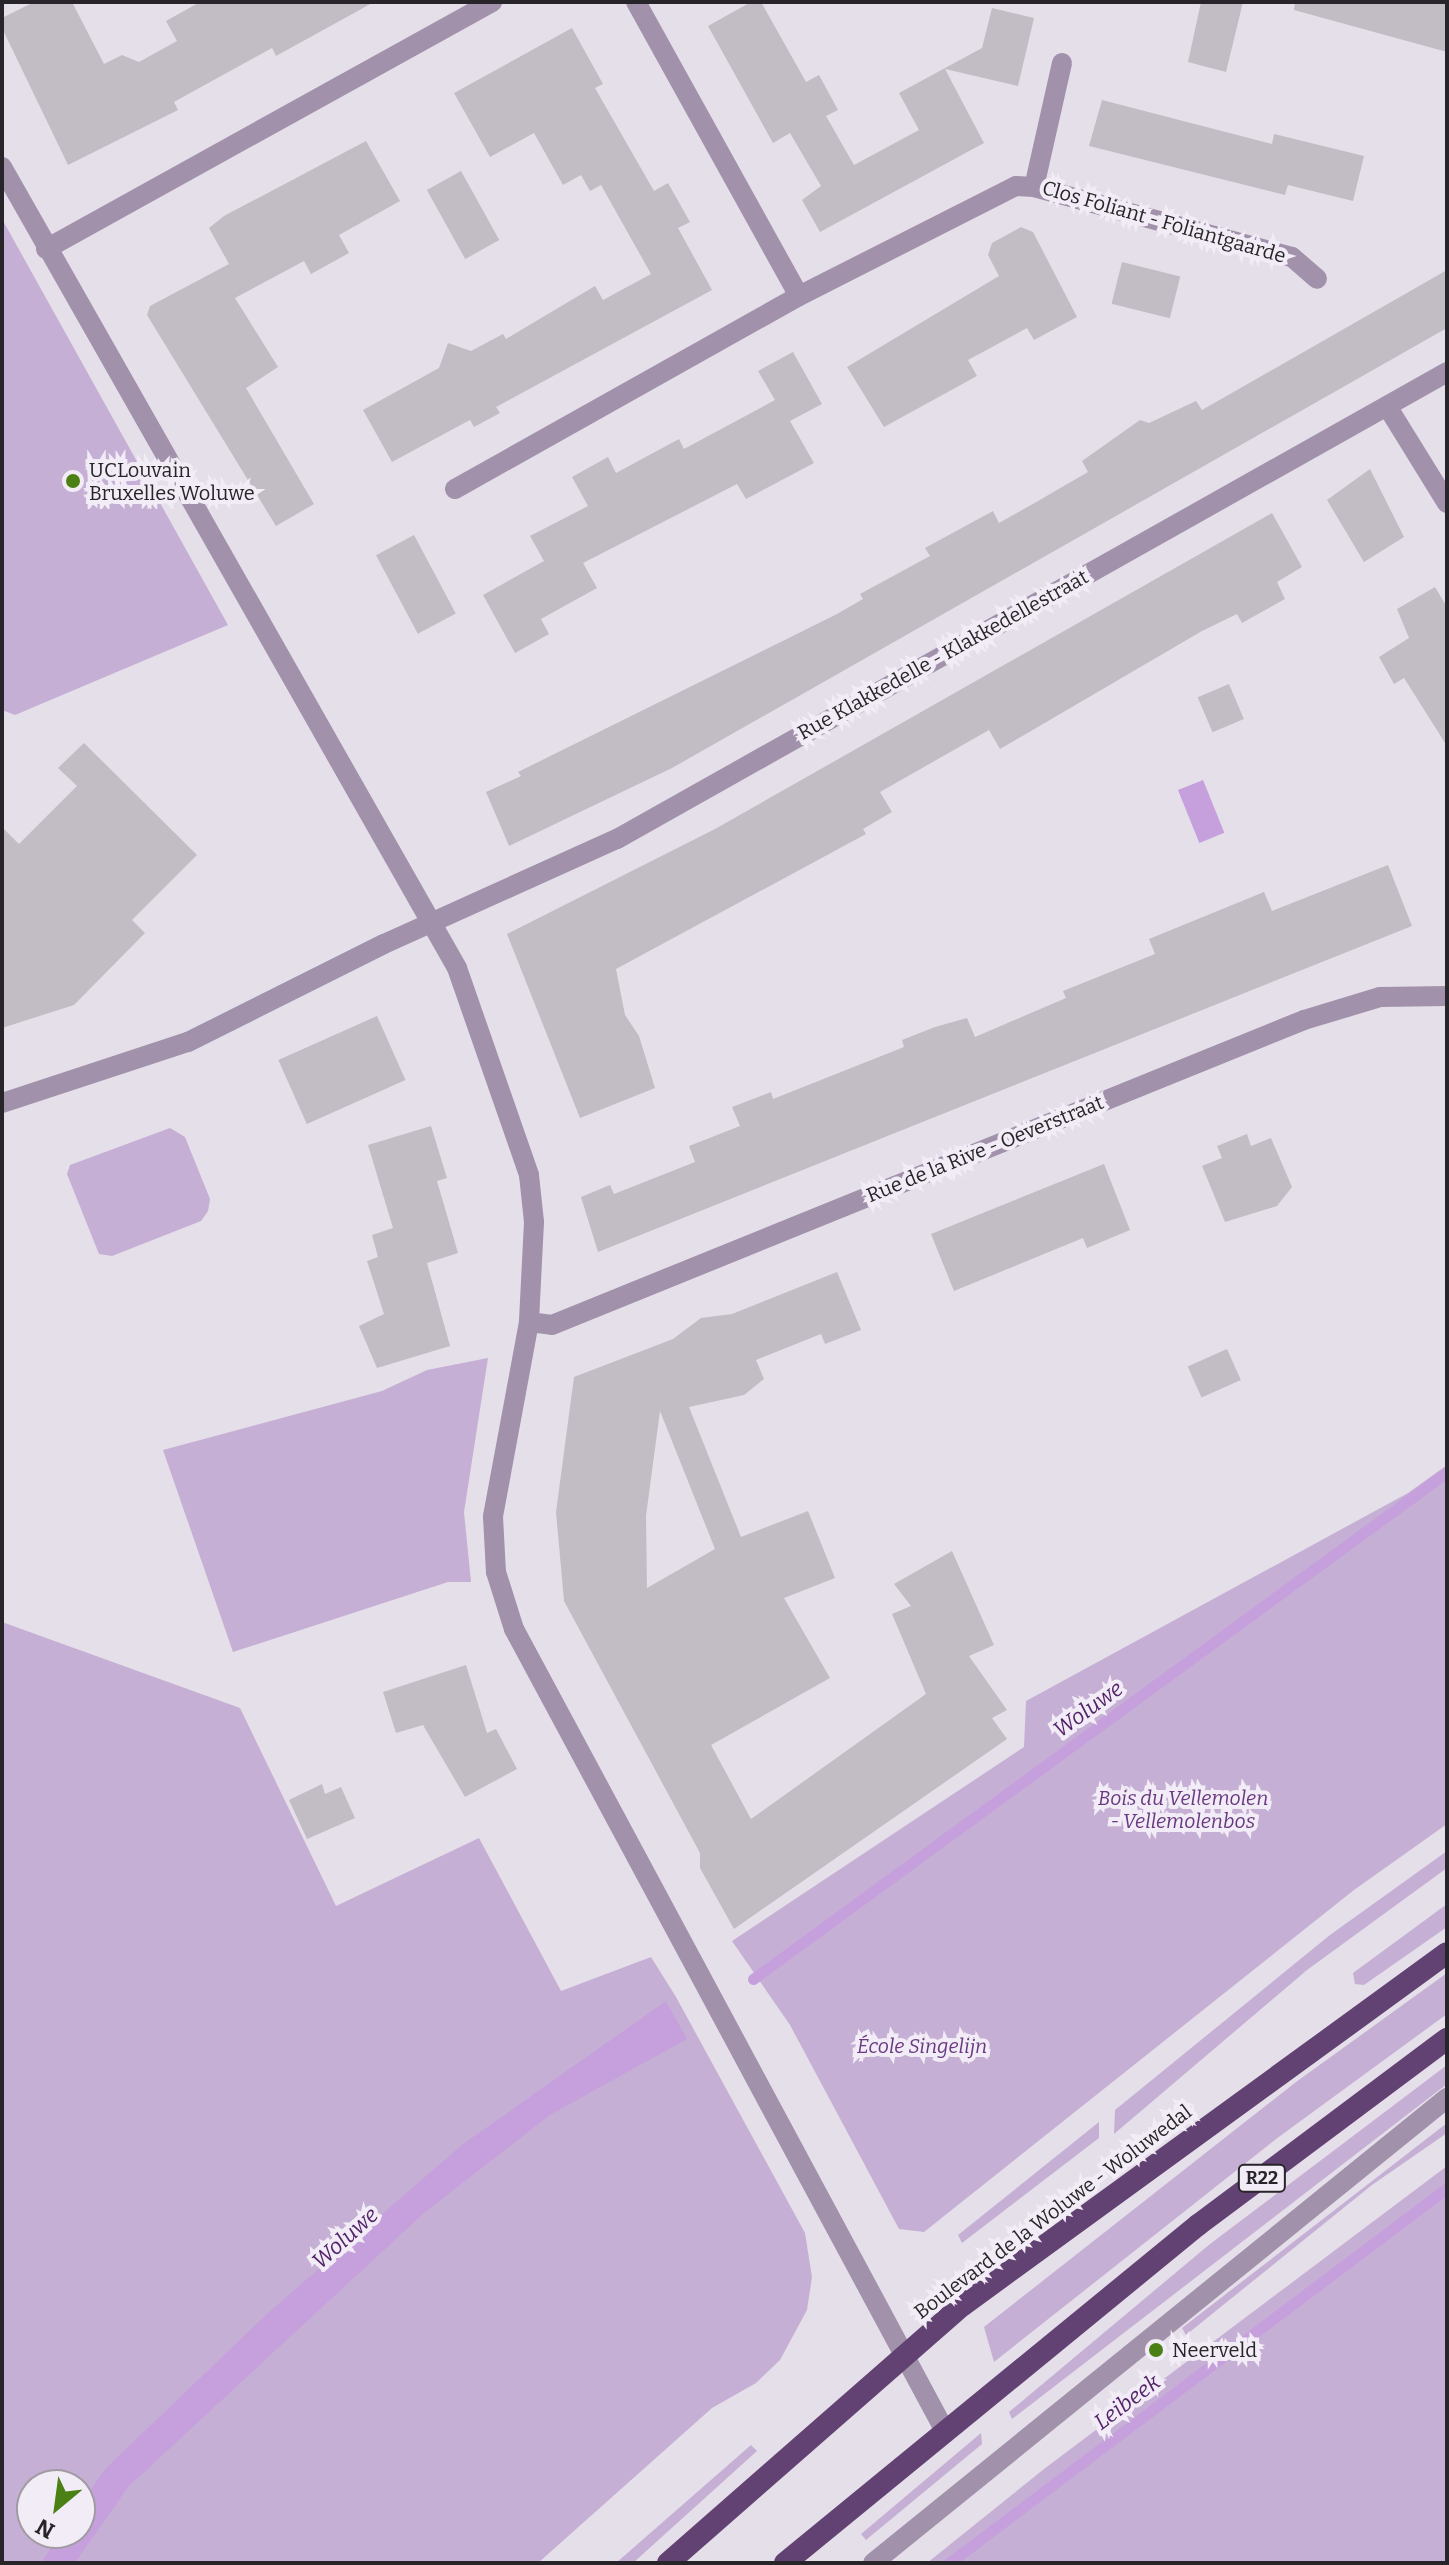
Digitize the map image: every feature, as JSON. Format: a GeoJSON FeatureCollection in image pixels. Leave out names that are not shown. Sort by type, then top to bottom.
{"type":"FeatureCollection","features":[{"type":"Feature","properties":{"kind":"highway","name":"Boulevard de la Woluwe - Woluwedal"},"geometry":{"type":"LineString","coordinates":[[668,2563],[906,2353],[1447,1953]]}},
{"type":"Feature","properties":{"kind":"highway","name":"R22"},"geometry":{"type":"LineString","coordinates":[[785,2563],[1198,2225],[1447,2039]]}},
{"type":"Feature","properties":{"kind":"street"},"geometry":{"type":"LineString","coordinates":[[46,249],[492,2]]}},
{"type":"Feature","properties":{"kind":"street"},"geometry":{"type":"LineString","coordinates":[[636,2],[799,296]]}},
{"type":"Feature","properties":{"kind":"street","name":"Clos Foliant - Foliantgaarde"},"geometry":{"type":"LineString","coordinates":[[1062,63],[1034,187],[1292,257],[1317,279]]}},
{"type":"Feature","properties":{"kind":"street"},"geometry":{"type":"LineString","coordinates":[[2,167],[457,968],[529,1175],[534,1222],[529,1322],[493,1517],[496,1572],[514,1629],[906,2353],[945,2431]]}},
{"type":"Feature","properties":{"kind":"street"},"geometry":{"type":"LineString","coordinates":[[455,489],[799,296],[1016,186],[1034,187]]}},
{"type":"Feature","properties":{"kind":"street","name":"Rue Klakkedelle - Klakkedellestraat"},"geometry":{"type":"LineString","coordinates":[[2,1103],[188,1042],[432,923],[617,839],[1447,372]]}},
{"type":"Feature","properties":{"kind":"street"},"geometry":{"type":"LineString","coordinates":[[1387,406],[1447,503]]}},
{"type":"Feature","properties":{"kind":"street","name":"Rue de la Rive - Oeverstraat"},"geometry":{"type":"LineString","coordinates":[[529,1322],[552,1325],[1304,1020],[1380,997],[1447,996]]}},
{"type":"Feature","properties":{"kind":"street"},"geometry":{"type":"LineString","coordinates":[[873,2563],[1447,2098]]}},
{"type":"Feature","properties":{"kind":"green space"},"geometry":{"type":"Polygon","coordinates":[[[2,219],[228,625],[15,715],[2,710],[2,219]]]}},
{"type":"Feature","properties":{"kind":"green space"},"geometry":{"type":"Polygon","coordinates":[[[170,1128],[185,1137],[210,1199],[208,1211],[201,1221],[112,1256],[99,1254],[67,1174],[70,1165],[170,1128]]]}},
{"type":"Feature","properties":{"kind":"green space"},"geometry":{"type":"Polygon","coordinates":[[[488,1358],[464,1512],[471,1582],[448,1582],[233,1652],[163,1450],[382,1391],[427,1370],[488,1358]]]}},
{"type":"Feature","properties":{"kind":"green space","name":"Bois du Vellemolen - Vellemolenbos"},"geometry":{"type":"Polygon","coordinates":[[[1447,1465],[1447,1824],[1354,1890],[924,2232],[899,2229],[790,2025],[732,1941],[1024,1747],[1026,1701],[1408,1493],[1447,1465]]]}},
{"type":"Feature","properties":{"kind":"green space"},"geometry":{"type":"Polygon","coordinates":[[[2,1622],[240,1708],[336,1906],[479,1838],[561,1991],[651,1957],[676,1997],[805,2233],[812,2277],[807,2310],[780,2360],[756,2383],[712,2408],[538,2563],[2,2563],[2,1622]]]}},
{"type":"Feature","properties":{"kind":"green space"},"geometry":{"type":"Polygon","coordinates":[[[1447,1851],[1447,1868],[1307,1970],[1114,2134],[1115,2110],[1330,1935],[1447,1851]]]}},
{"type":"Feature","properties":{"kind":"green space"},"geometry":{"type":"Polygon","coordinates":[[[1447,1904],[1447,1927],[1364,1985],[1355,1984],[1353,1973],[1447,1904]]]}},
{"type":"Feature","properties":{"kind":"green space"},"geometry":{"type":"Polygon","coordinates":[[[1447,1973],[1447,2014],[1276,2139],[994,2362],[984,2327],[1296,2082],[1447,1973]]]}},
{"type":"Feature","properties":{"kind":"green space"},"geometry":{"type":"Polygon","coordinates":[[[1447,2065],[1447,2084],[1012,2419],[1009,2412],[1210,2244],[1447,2065]]]}},
{"type":"Feature","properties":{"kind":"green space"},"geometry":{"type":"Polygon","coordinates":[[[1099,2122],[1099,2138],[962,2243],[958,2235],[1099,2122]]]}},
{"type":"Feature","properties":{"kind":"green space"},"geometry":{"type":"Polygon","coordinates":[[[1447,2123],[1447,2133],[1372,2185],[1186,2335],[1182,2328],[1447,2123]]]}},
{"type":"Feature","properties":{"kind":"green space"},"geometry":{"type":"Polygon","coordinates":[[[1447,2166],[1447,2563],[927,2563],[1044,2469],[1447,2166]]]}},
{"type":"Feature","properties":{"kind":"green space"},"geometry":{"type":"Polygon","coordinates":[[[981,2433],[982,2444],[866,2540],[861,2534],[981,2433]]]}},
{"type":"Feature","properties":{"kind":"green space"},"geometry":{"type":"Polygon","coordinates":[[[751,2445],[757,2451],[633,2563],[616,2563],[751,2445]]]}},
{"type":"Feature","properties":{"kind":"shaded area"},"geometry":{"type":"Polygon","coordinates":[[[1203,780],[1224,833],[1199,843],[1178,790],[1203,780]]]}},
{"type":"Feature","properties":{"kind":"shaded area"},"geometry":{"type":"Polygon","coordinates":[[[666,2001],[687,2039],[550,2115],[424,2213],[128,2487],[96,2533],[96,2482],[106,2468],[269,2312],[463,2144],[666,2001]]]}},
{"type":"Feature","properties":{"kind":"shaded area"},"geometry":{"type":"Polygon","coordinates":[[[50,2549],[85,2549],[75,2563],[41,2563],[50,2549]]]}},
{"type":"Feature","properties":{"kind":"building"},"geometry":{"type":"Polygon","coordinates":[[[34,2],[72,2],[104,64],[122,55],[139,62],[177,41],[166,21],[200,2],[374,2],[276,56],[272,48],[174,102],[178,110],[68,165],[2,28],[2,18],[34,2]]]}},
{"type":"Feature","properties":{"kind":"building"},"geometry":{"type":"Polygon","coordinates":[[[751,2],[761,2],[806,82],[819,75],[838,110],[826,116],[854,165],[919,130],[899,93],[982,48],[992,8],[1034,18],[1018,86],[945,69],[984,143],[820,232],[802,200],[821,186],[790,133],[773,143],[708,26],[751,2]]]}},
{"type":"Feature","properties":{"kind":"building"},"geometry":{"type":"Polygon","coordinates":[[[1201,2],[1243,2],[1226,72],[1188,62],[1201,2]]]}},
{"type":"Feature","properties":{"kind":"building"},"geometry":{"type":"Polygon","coordinates":[[[1295,2],[1447,2],[1447,52],[1294,10],[1295,2]]]}},
{"type":"Feature","properties":{"kind":"building"},"geometry":{"type":"Polygon","coordinates":[[[572,28],[603,84],[595,88],[654,191],[668,183],[690,222],[678,228],[712,290],[496,407],[500,413],[474,427],[470,420],[392,462],[363,410],[439,368],[448,343],[471,351],[503,334],[506,339],[595,286],[603,300],[651,274],[601,185],[590,191],[581,175],[563,185],[534,133],[490,157],[454,93],[572,28]]]}},
{"type":"Feature","properties":{"kind":"building"},"geometry":{"type":"Polygon","coordinates":[[[1102,100],[1272,144],[1274,134],[1364,156],[1353,201],[1288,185],[1285,195],[1089,146],[1102,100]]]}},
{"type":"Feature","properties":{"kind":"building"},"geometry":{"type":"Polygon","coordinates":[[[366,141],[400,201],[339,235],[349,253],[311,274],[304,261],[235,298],[278,367],[246,388],[314,504],[276,526],[147,315],[150,306],[229,264],[209,228],[224,216],[366,141]]]}},
{"type":"Feature","properties":{"kind":"building"},"geometry":{"type":"Polygon","coordinates":[[[461,171],[499,240],[465,259],[427,190],[461,171]]]}},
{"type":"Feature","properties":{"kind":"building"},"geometry":{"type":"Polygon","coordinates":[[[1021,227],[1033,232],[1077,317],[1034,340],[1027,328],[968,360],[977,376],[884,427],[847,367],[999,276],[988,255],[992,243],[1021,227]]]}},
{"type":"Feature","properties":{"kind":"building"},"geometry":{"type":"Polygon","coordinates":[[[1122,262],[1180,277],[1170,318],[1112,304],[1122,262]]]}},
{"type":"Feature","properties":{"kind":"building"},"geometry":{"type":"Polygon","coordinates":[[[1447,270],[1447,328],[672,768],[509,846],[486,792],[521,776],[518,772],[837,614],[863,599],[860,594],[930,556],[925,548],[993,511],[999,523],[1038,501],[1088,472],[1082,461],[1140,420],[1149,423],[1196,401],[1202,410],[1447,270]]]}},
{"type":"Feature","properties":{"kind":"building"},"geometry":{"type":"Polygon","coordinates":[[[793,352],[822,404],[790,421],[814,463],[746,499],[737,484],[583,563],[597,588],[541,619],[549,634],[515,653],[483,595],[544,561],[530,536],[588,506],[572,477],[608,457],[616,473],[679,439],[684,449],[775,400],[758,371],[793,352]]]}},
{"type":"Feature","properties":{"kind":"building"},"geometry":{"type":"Polygon","coordinates":[[[1370,469],[1404,537],[1364,562],[1327,500],[1370,469]]]}},
{"type":"Feature","properties":{"kind":"building"},"geometry":{"type":"Polygon","coordinates":[[[1272,513],[1302,567],[1277,582],[1285,599],[1242,623],[1237,614],[1202,631],[1000,749],[989,730],[880,792],[892,812],[863,829],[866,834],[616,969],[625,1015],[639,1036],[655,1088],[580,1118],[507,934],[715,829],[1272,513]]]}},
{"type":"Feature","properties":{"kind":"building"},"geometry":{"type":"Polygon","coordinates":[[[414,535],[456,614],[418,634],[376,555],[414,535]]]}},
{"type":"Feature","properties":{"kind":"building"},"geometry":{"type":"Polygon","coordinates":[[[1435,587],[1447,607],[1447,746],[1404,678],[1394,684],[1379,657],[1409,638],[1397,609],[1435,587]]]}},
{"type":"Feature","properties":{"kind":"building"},"geometry":{"type":"Polygon","coordinates":[[[1229,684],[1244,719],[1213,732],[1198,697],[1229,684]]]}},
{"type":"Feature","properties":{"kind":"building"},"geometry":{"type":"Polygon","coordinates":[[[84,743],[197,855],[132,920],[145,933],[74,1005],[2,1028],[2,827],[19,844],[77,786],[58,768],[84,743]]]}},
{"type":"Feature","properties":{"kind":"building"},"geometry":{"type":"Polygon","coordinates":[[[1388,865],[1412,926],[598,1252],[581,1197],[610,1185],[614,1194],[695,1162],[689,1146],[740,1126],[732,1107],[771,1092],[773,1099],[904,1047],[902,1040],[935,1027],[967,1018],[975,1037],[1066,998],[1063,991],[1155,954],[1149,939],[1264,892],[1272,911],[1388,865]]]}},
{"type":"Feature","properties":{"kind":"building"},"geometry":{"type":"Polygon","coordinates":[[[377,1016],[405,1080],[307,1124],[278,1060],[377,1016]]]}},
{"type":"Feature","properties":{"kind":"building"},"geometry":{"type":"Polygon","coordinates":[[[431,1126],[447,1178],[437,1181],[458,1253],[427,1263],[450,1346],[377,1368],[359,1326],[384,1314],[367,1261],[378,1257],[372,1235],[393,1228],[368,1145],[431,1126]]]}},
{"type":"Feature","properties":{"kind":"building"},"geometry":{"type":"Polygon","coordinates":[[[1247,1134],[1251,1146],[1271,1138],[1292,1187],[1277,1206],[1225,1222],[1202,1166],[1222,1158],[1217,1146],[1247,1134]]]}},
{"type":"Feature","properties":{"kind":"building"},"geometry":{"type":"Polygon","coordinates":[[[1104,1164],[1130,1230],[1087,1248],[1083,1238],[954,1291],[931,1234],[1104,1164]]]}},
{"type":"Feature","properties":{"kind":"building"},"geometry":{"type":"Polygon","coordinates":[[[837,1272],[861,1330],[825,1344],[821,1334],[756,1360],[764,1379],[744,1395],[689,1407],[741,1537],[808,1511],[835,1578],[784,1598],[830,1678],[711,1745],[751,1819],[926,1694],[892,1614],[911,1606],[894,1584],[952,1551],[994,1645],[969,1656],[1007,1710],[992,1718],[1007,1739],[734,1929],[700,1868],[700,1853],[564,1601],[556,1512],[574,1377],[673,1339],[701,1318],[732,1314],[837,1272]],[[660,1411],[646,1516],[647,1588],[715,1549],[660,1411]]]}},
{"type":"Feature","properties":{"kind":"building"},"geometry":{"type":"Polygon","coordinates":[[[1227,1349],[1241,1380],[1202,1398],[1188,1366],[1227,1349]]]}},
{"type":"Feature","properties":{"kind":"building"},"geometry":{"type":"Polygon","coordinates":[[[466,1665],[487,1733],[496,1729],[517,1769],[465,1797],[423,1725],[396,1733],[383,1692],[466,1665]]]}},
{"type":"Feature","properties":{"kind":"building"},"geometry":{"type":"Polygon","coordinates":[[[322,1784],[325,1794],[341,1787],[355,1818],[307,1839],[289,1800],[322,1784]]]}},
{"type":"Feature","properties":{"kind":"waterway","name":"Woluwe"},"geometry":{"type":"LineString","coordinates":[[753,1979],[1447,1472]]}},
{"type":"Feature","properties":{"kind":"waterway","name":"Leibeek"},"geometry":{"type":"LineString","coordinates":[[949,2563],[1447,2188]]}},
{"type":"Feature","properties":{"kind":"place","name":"UCLouvain Bruxelles Woluwe"},"geometry":{"type":"Point","coordinates":[73,481]}},
{"type":"Feature","properties":{"kind":"place","name":"Neerveld"},"geometry":{"type":"Point","coordinates":[1156,2350]}},
{"type":"Feature","properties":{"kind":"park label","name":"École Singelijn"},"geometry":{"type":"Point","coordinates":[922,2046]}}]}
